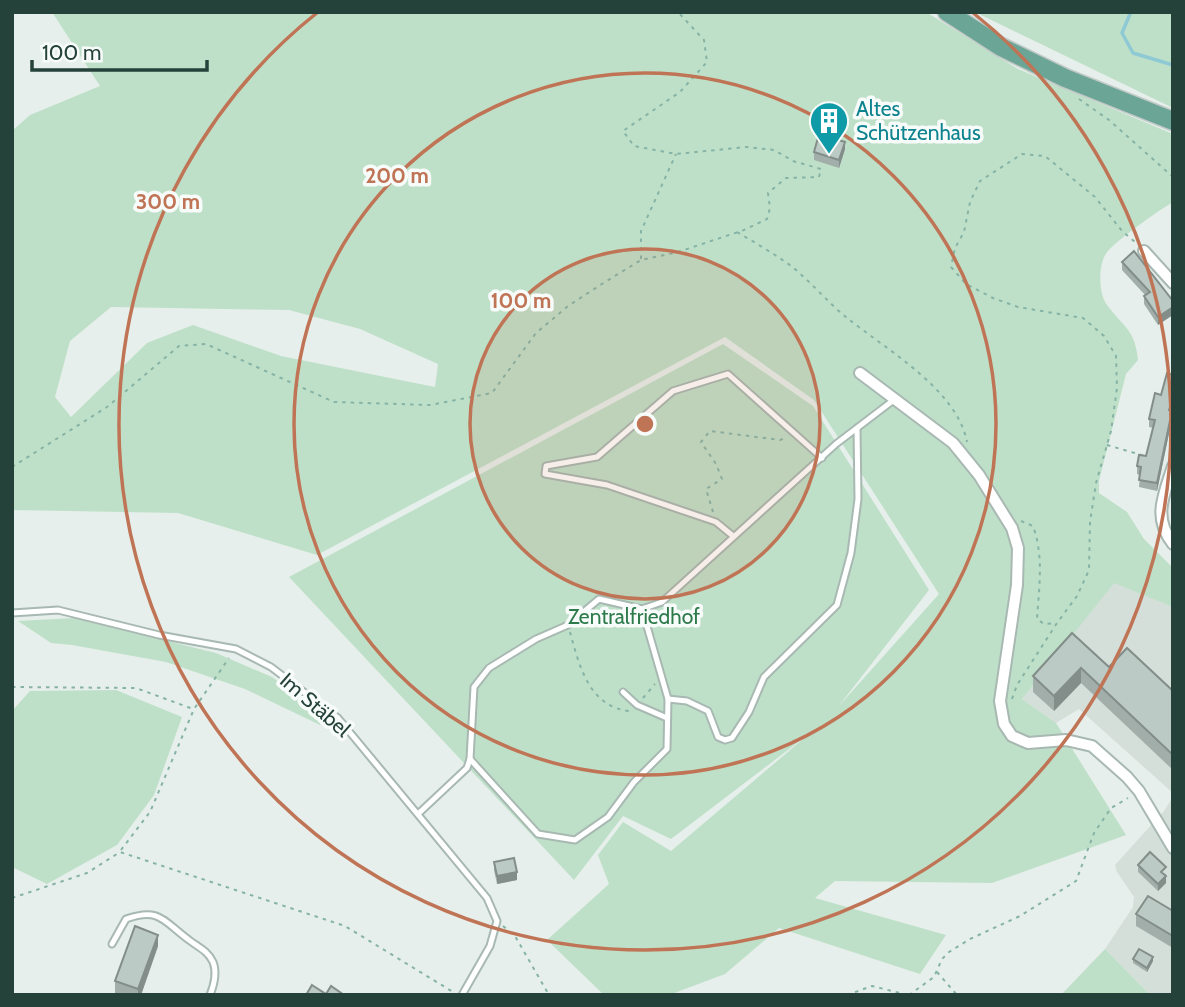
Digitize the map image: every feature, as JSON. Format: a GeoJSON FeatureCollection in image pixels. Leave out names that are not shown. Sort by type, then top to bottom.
{"type":"FeatureCollection","features":[{"type":"Feature","properties":{"kind":"main road"},"geometry":{"type":"LineString","coordinates":[[947,12],[1001,47],[1065,78],[1173,121]]}},
{"type":"Feature","properties":{"kind":"street"},"geometry":{"type":"LineString","coordinates":[[1144,251],[1173,283]]}},
{"type":"Feature","properties":{"kind":"street"},"geometry":{"type":"LineString","coordinates":[[860,373],[953,443],[979,475],[1012,528],[1018,548],[1017,585],[1000,701],[1004,724],[1012,736],[1028,743],[1066,740],[1092,746],[1127,776],[1139,791],[1173,848]]}},
{"type":"Feature","properties":{"kind":"street"},"geometry":{"type":"LineString","coordinates":[[1173,466],[1160,521],[1164,533],[1173,544]]}},
{"type":"Feature","properties":{"kind":"lane"},"geometry":{"type":"LineString","coordinates":[[733,536],[716,522],[607,485],[545,474],[546,466],[597,457],[673,391],[728,374],[822,458]]}},
{"type":"Feature","properties":{"kind":"lane"},"geometry":{"type":"LineString","coordinates":[[418,814],[467,768],[470,759],[474,687],[489,668],[536,639],[568,625],[599,599],[642,609],[662,602],[836,443],[895,399]]}},
{"type":"Feature","properties":{"kind":"lane"},"geometry":{"type":"LineString","coordinates":[[668,699],[687,701],[708,711],[718,737],[724,740],[733,738],[749,712],[764,677],[837,605],[851,554],[858,499],[857,428]]}},
{"type":"Feature","properties":{"kind":"lane"},"geometry":{"type":"LineString","coordinates":[[470,759],[538,834],[575,840],[608,817],[634,782],[667,749],[668,699],[642,609]]}},
{"type":"Feature","properties":{"kind":"lane","name":"Im Stäbel"},"geometry":{"type":"LineString","coordinates":[[12,613],[58,610],[159,635],[236,649],[271,667],[338,718],[487,898],[497,921]]}},
{"type":"Feature","properties":{"kind":"lane"},"geometry":{"type":"LineString","coordinates":[[623,692],[637,705],[667,718]]}},
{"type":"Feature","properties":{"kind":"lane"},"geometry":{"type":"LineString","coordinates":[[112,944],[126,919],[144,913],[165,919],[189,940],[203,948],[214,963],[215,982],[210,995]]}},
{"type":"Feature","properties":{"kind":"lane"},"geometry":{"type":"LineString","coordinates":[[459,995],[490,946],[497,921]]}},
{"type":"Feature","properties":{"kind":"path"},"geometry":{"type":"LineString","coordinates":[[12,467],[107,407],[179,346],[206,344],[334,402],[430,405],[492,393],[536,333],[568,306],[641,260],[678,252],[767,219],[770,208],[768,193],[786,178],[819,177],[821,169],[793,161],[774,150],[746,147],[676,154],[634,146],[623,131],[680,92],[707,62],[704,40],[678,12]]}},
{"type":"Feature","properties":{"kind":"path"},"geometry":{"type":"LineString","coordinates":[[1065,78],[1081,103],[1109,120],[1173,177]]}},
{"type":"Feature","properties":{"kind":"path"},"geometry":{"type":"LineString","coordinates":[[641,260],[641,231],[676,154]]}},
{"type":"Feature","properties":{"kind":"path"},"geometry":{"type":"LineString","coordinates":[[1004,724],[1017,685],[1077,596],[1089,570],[1090,523],[1096,483],[1107,445],[1117,388],[1116,356],[1104,337],[1083,318],[1018,307],[966,284],[951,267],[955,248],[964,232],[970,202],[980,181],[1022,154],[1045,156],[1095,197],[1122,231],[1144,251]]}},
{"type":"Feature","properties":{"kind":"path"},"geometry":{"type":"LineString","coordinates":[[737,232],[789,264],[845,317],[904,361],[929,384],[945,399],[965,432],[967,444]]}},
{"type":"Feature","properties":{"kind":"path"},"geometry":{"type":"LineString","coordinates":[[716,522],[706,489],[722,479],[716,464],[701,442],[710,431],[780,440],[796,434]]}},
{"type":"Feature","properties":{"kind":"path"},"geometry":{"type":"LineString","coordinates":[[1107,445],[1147,457]]}},
{"type":"Feature","properties":{"kind":"path"},"geometry":{"type":"LineString","coordinates":[[1012,528],[1019,521],[1033,526],[1039,541],[1037,619],[1044,624],[1057,622]]}},
{"type":"Feature","properties":{"kind":"path"},"geometry":{"type":"LineString","coordinates":[[568,625],[580,670],[597,696],[608,705],[627,712],[637,705],[662,676]]}},
{"type":"Feature","properties":{"kind":"path"},"geometry":{"type":"LineString","coordinates":[[12,898],[87,873],[120,852],[150,812],[194,709],[236,649]]}},
{"type":"Feature","properties":{"kind":"path"},"geometry":{"type":"LineString","coordinates":[[12,687],[136,688],[194,709]]}},
{"type":"Feature","properties":{"kind":"path"},"geometry":{"type":"LineString","coordinates":[[847,995],[872,986],[909,995],[934,976],[942,959],[949,952],[1020,916],[1076,881],[1094,833],[1111,808],[1139,791]]}},
{"type":"Feature","properties":{"kind":"path"},"geometry":{"type":"LineString","coordinates":[[120,852],[345,926],[459,995]]}},
{"type":"Feature","properties":{"kind":"path"},"geometry":{"type":"LineString","coordinates":[[497,921],[515,936],[549,995]]}},
{"type":"Feature","properties":{"kind":"path"},"geometry":{"type":"LineString","coordinates":[[936,971],[957,995]]}},
{"type":"Feature","properties":{"kind":"shaded area"},"geometry":{"type":"Polygon","coordinates":[[[1114,582],[1173,607],[1173,793],[1079,709],[1056,723],[1022,699],[1114,582]]]}},
{"type":"Feature","properties":{"kind":"shaded area"},"geometry":{"type":"Polygon","coordinates":[[[1173,797],[1173,995],[1150,995],[1105,949],[1133,907],[1134,897],[1115,865],[1164,811],[1173,797]]]}},
{"type":"Feature","properties":{"kind":"green space","name":"Zentralfriedhof"},"geometry":{"type":"Polygon","coordinates":[[[52,12],[926,12],[1018,69],[1173,134],[1173,202],[1120,240],[1107,252],[1102,264],[1101,286],[1104,300],[1131,335],[1138,360],[1126,374],[1099,481],[1099,493],[1127,512],[1144,539],[1173,568],[1173,607],[1114,583],[1022,699],[1056,723],[1126,835],[992,883],[835,881],[815,898],[946,935],[920,974],[779,928],[725,974],[669,995],[604,995],[547,940],[609,884],[598,855],[623,822],[671,851],[809,734],[671,839],[623,816],[574,880],[289,577],[723,344],[813,406],[929,590],[838,707],[939,594],[814,400],[725,337],[317,555],[178,513],[12,510],[12,131],[30,115],[100,86],[52,12]],[[111,307],[70,341],[55,397],[71,417],[147,343],[193,325],[281,356],[435,387],[438,364],[360,329],[289,310],[111,307]]]}},
{"type":"Feature","properties":{"kind":"green space"},"geometry":{"type":"Polygon","coordinates":[[[977,12],[1173,12],[1173,108],[981,15],[977,12]]]}},
{"type":"Feature","properties":{"kind":"green space"},"geometry":{"type":"Polygon","coordinates":[[[74,618],[216,653],[272,677],[327,718],[320,725],[245,689],[166,662],[51,643],[18,621],[74,618]]]}},
{"type":"Feature","properties":{"kind":"green space"},"geometry":{"type":"Polygon","coordinates":[[[116,690],[182,717],[154,795],[117,845],[47,884],[12,867],[12,711],[30,691],[116,690]]]}},
{"type":"Feature","properties":{"kind":"green space"},"geometry":{"type":"Polygon","coordinates":[[[1105,949],[1150,995],[1061,995],[1105,949]]]}},
{"type":"Feature","properties":{"kind":"building"},"geometry":{"type":"Polygon","coordinates":[[[819,134],[845,142],[839,160],[814,152],[819,134]]]}},
{"type":"Feature","properties":{"kind":"building"},"geometry":{"type":"Polygon","coordinates":[[[1134,251],[1173,301],[1173,307],[1158,317],[1144,296],[1150,292],[1122,262],[1134,251]]]}},
{"type":"Feature","properties":{"kind":"building"},"geometry":{"type":"Polygon","coordinates":[[[1167,373],[1173,375],[1173,398],[1169,410],[1172,411],[1157,483],[1139,480],[1139,455],[1146,456],[1155,420],[1149,419],[1155,393],[1161,395],[1167,373]]]}},
{"type":"Feature","properties":{"kind":"building"},"geometry":{"type":"Polygon","coordinates":[[[1072,633],[1109,667],[1127,648],[1173,691],[1173,755],[1081,668],[1054,696],[1033,676],[1072,633]]]}},
{"type":"Feature","properties":{"kind":"building"},"geometry":{"type":"Polygon","coordinates":[[[1150,852],[1166,867],[1161,872],[1166,876],[1158,884],[1138,865],[1150,852]]]}},
{"type":"Feature","properties":{"kind":"building"},"geometry":{"type":"Polygon","coordinates":[[[514,858],[517,872],[497,876],[494,862],[514,858]]]}},
{"type":"Feature","properties":{"kind":"building"},"geometry":{"type":"Polygon","coordinates":[[[1148,896],[1173,911],[1173,936],[1136,914],[1148,896]]]}},
{"type":"Feature","properties":{"kind":"building"},"geometry":{"type":"Polygon","coordinates":[[[135,926],[158,935],[138,989],[115,981],[135,926]]]}},
{"type":"Feature","properties":{"kind":"building"},"geometry":{"type":"Polygon","coordinates":[[[1139,949],[1153,957],[1147,968],[1133,959],[1139,949]]]}},
{"type":"Feature","properties":{"kind":"building"},"geometry":{"type":"Polygon","coordinates":[[[312,985],[326,994],[331,986],[344,995],[306,995],[312,985]]]}},
{"type":"Feature","properties":{"kind":"waterway"},"geometry":{"type":"LineString","coordinates":[[1129,12],[1122,33],[1133,53],[1173,65]]}},
{"type":"Feature","properties":{"kind":"place","name":"Altes Schützenhaus"},"geometry":{"type":"Point","coordinates":[829,155]}}]}
